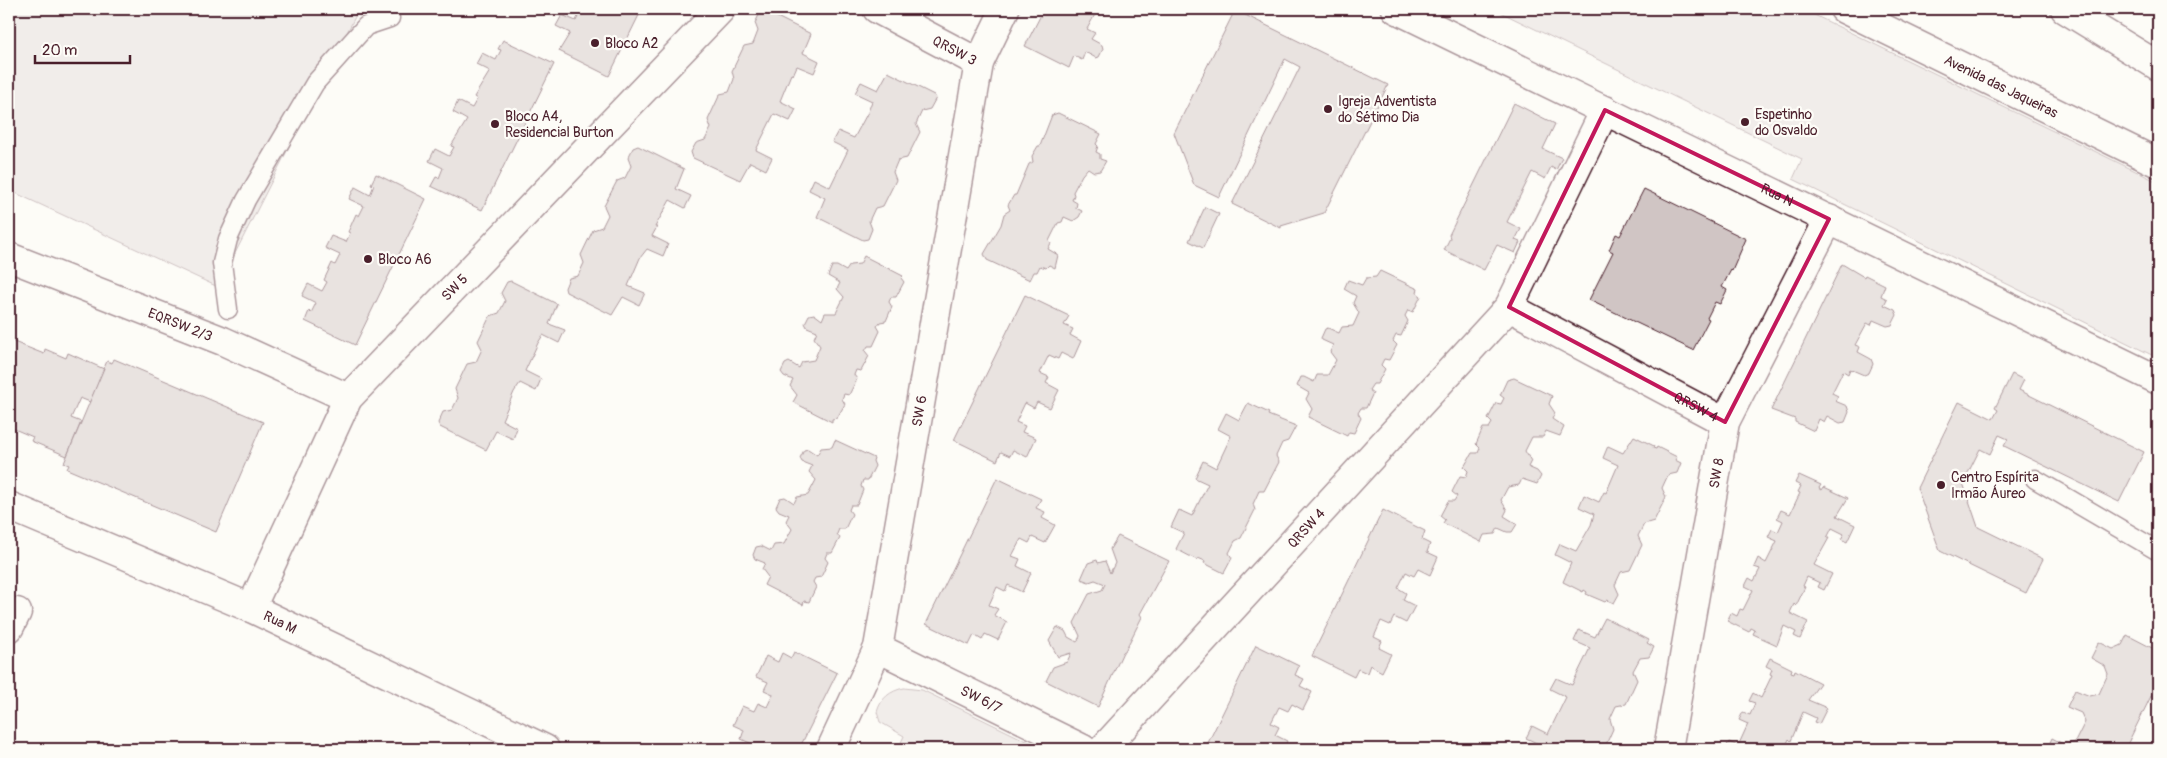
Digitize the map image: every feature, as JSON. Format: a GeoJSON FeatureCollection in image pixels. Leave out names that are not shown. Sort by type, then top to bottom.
{"type":"FeatureCollection","features":[{"type":"Feature","properties":{"kind":"street","name":"SW 5"},"geometry":{"type":"LineString","coordinates":[[251,608],[348,398],[720,9]]}},
{"type":"Feature","properties":{"kind":"street","name":"QRSW 3"},"geometry":{"type":"LineString","coordinates":[[876,9],[979,63],[1005,9]]}},
{"type":"Feature","properties":{"kind":"street","name":"Rua N"},"geometry":{"type":"LineString","coordinates":[[1396,9],[2158,380]]}},
{"type":"Feature","properties":{"kind":"street","name":"Avenida das Jaqueiras"},"geometry":{"type":"LineString","coordinates":[[1844,9],[2158,163]]}},
{"type":"Feature","properties":{"kind":"street"},"geometry":{"type":"LineString","coordinates":[[2065,9],[2158,66]]}},
{"type":"Feature","properties":{"kind":"street","name":"SW 6"},"geometry":{"type":"LineString","coordinates":[[831,749],[878,648],[979,63]]}},
{"type":"Feature","properties":{"kind":"street","name":"QRSW 4"},"geometry":{"type":"LineString","coordinates":[[1103,749],[1509,307],[1605,110]]}},
{"type":"Feature","properties":{"kind":"street","name":"SW 8"},"geometry":{"type":"LineString","coordinates":[[1668,749],[1725,422],[1829,219]]}},
{"type":"Feature","properties":{"kind":"street","name":"EQRSW 2/3"},"geometry":{"type":"LineString","coordinates":[[9,257],[223,341],[348,398]]}},
{"type":"Feature","properties":{"kind":"street","name":"QRSW 4"},"geometry":{"type":"LineString","coordinates":[[1509,307],[1725,422]]}},
{"type":"Feature","properties":{"kind":"street","name":"Rua M"},"geometry":{"type":"LineString","coordinates":[[9,506],[251,608],[545,749]]}},
{"type":"Feature","properties":{"kind":"street","name":"SW 6/7"},"geometry":{"type":"LineString","coordinates":[[878,648],[1083,749]]}},
{"type":"Feature","properties":{"kind":"lane"},"geometry":{"type":"LineString","coordinates":[[228,309],[222,263],[228,239],[246,200],[314,83],[366,26],[390,18]]}},
{"type":"Feature","properties":{"kind":"lane"},"geometry":{"type":"LineString","coordinates":[[2035,479],[2158,551]]}},
{"type":"Feature","properties":{"kind":"highlighted area"},"geometry":{"type":"Polygon","coordinates":[[[1605,110],[1829,219],[1725,422],[1509,307],[1605,110]]]}},
{"type":"Feature","properties":{"kind":"shaded area"},"geometry":{"type":"Polygon","coordinates":[[[9,9],[359,9],[218,287],[9,190],[9,9]]]}},
{"type":"Feature","properties":{"kind":"shaded area"},"geometry":{"type":"Polygon","coordinates":[[[1494,9],[1802,9],[2158,182],[2158,358],[1793,179],[1802,159],[1494,9]]]}},
{"type":"Feature","properties":{"kind":"shaded area"},"geometry":{"type":"Polygon","coordinates":[[[904,688],[922,690],[1043,749],[898,749],[904,736],[880,722],[877,712],[887,696],[894,691],[904,688]]]}},
{"type":"Feature","properties":{"kind":"building","name":"Bloco A2"},"geometry":{"type":"Polygon","coordinates":[[[579,9],[642,9],[609,76],[559,51],[570,33],[556,26],[562,15],[576,21],[580,12],[578,11],[579,9]]]}},
{"type":"Feature","properties":{"kind":"building"},"geometry":{"type":"Polygon","coordinates":[[[1044,9],[1098,9],[1087,29],[1095,33],[1091,39],[1102,45],[1103,49],[1099,57],[1096,58],[1085,52],[1082,60],[1074,56],[1069,68],[1025,46],[1044,9]]]}},
{"type":"Feature","properties":{"kind":"building","name":"Igreja Adventista do Sétimo Dia"},"geometry":{"type":"Polygon","coordinates":[[[1235,10],[1388,85],[1324,213],[1281,226],[1281,228],[1232,204],[1300,67],[1285,59],[1219,197],[1194,185],[1174,133],[1235,10]]]}},
{"type":"Feature","properties":{"kind":"building"},"geometry":{"type":"Polygon","coordinates":[[[765,11],[811,34],[803,53],[819,61],[814,73],[797,66],[793,75],[791,74],[780,101],[796,109],[790,121],[774,114],[756,150],[772,158],[766,170],[750,162],[740,180],[693,158],[691,152],[696,143],[705,140],[711,128],[708,120],[720,94],[729,92],[734,79],[732,71],[744,46],[753,44],[758,31],[755,23],[760,13],[765,11]]]}},
{"type":"Feature","properties":{"kind":"building","name":"Bloco A4, Residencial Burton"},"geometry":{"type":"Polygon","coordinates":[[[503,40],[554,64],[482,210],[431,186],[436,177],[439,178],[443,168],[429,161],[435,149],[449,156],[454,147],[451,146],[467,120],[453,112],[458,101],[472,108],[477,99],[474,97],[490,71],[476,64],[482,53],[496,60],[501,50],[498,49],[503,40]]]}},
{"type":"Feature","properties":{"kind":"building"},"geometry":{"type":"Polygon","coordinates":[[[888,72],[934,95],[936,98],[930,109],[922,111],[916,124],[920,132],[907,158],[898,160],[893,172],[896,180],[883,206],[875,208],[869,221],[872,229],[868,239],[863,240],[817,217],[825,198],[809,190],[814,179],[830,187],[848,150],[832,142],[838,131],[854,138],[868,112],[872,101],[855,93],[861,82],[878,90],[888,72]]]}},
{"type":"Feature","properties":{"kind":"building"},"geometry":{"type":"Polygon","coordinates":[[[1514,103],[1555,124],[1543,149],[1562,158],[1556,170],[1551,167],[1545,179],[1532,172],[1507,222],[1521,229],[1515,240],[1520,242],[1515,253],[1497,245],[1484,270],[1444,250],[1450,238],[1449,235],[1514,103]]]}},
{"type":"Feature","properties":{"kind":"building"},"geometry":{"type":"Polygon","coordinates":[[[1058,113],[1101,134],[1096,144],[1098,146],[1096,152],[1100,154],[1100,159],[1106,161],[1100,171],[1094,172],[1088,168],[1082,175],[1073,192],[1072,200],[1077,203],[1076,208],[1082,211],[1079,217],[1073,221],[1064,217],[1062,222],[1058,223],[1049,241],[1051,243],[1048,249],[1058,255],[1055,268],[1049,265],[1046,268],[1040,266],[1030,280],[987,260],[984,254],[1001,225],[1004,214],[1010,210],[1008,205],[1014,195],[1016,195],[1029,164],[1033,162],[1032,156],[1038,146],[1040,146],[1052,115],[1058,113]]]}},
{"type":"Feature","properties":{"kind":"building"},"geometry":{"type":"Polygon","coordinates":[[[638,146],[684,169],[676,189],[691,196],[685,208],[670,200],[655,227],[657,227],[652,236],[668,244],[663,256],[647,249],[640,258],[628,286],[645,293],[639,305],[623,297],[612,315],[566,292],[565,288],[569,278],[578,276],[584,263],[581,255],[593,230],[602,227],[608,215],[604,206],[617,181],[625,178],[631,166],[628,158],[633,148],[638,146]]]}},
{"type":"Feature","properties":{"kind":"building","name":"Bloco A6"},"geometry":{"type":"Polygon","coordinates":[[[376,174],[426,199],[355,345],[305,321],[309,311],[311,313],[316,303],[302,296],[308,284],[322,291],[327,282],[324,280],[332,263],[335,265],[340,255],[325,248],[331,236],[346,242],[356,214],[359,216],[364,206],[349,199],[355,187],[370,195],[374,185],[371,184],[376,174]]]}},
{"type":"Feature","properties":{"kind":"building"},"geometry":{"type":"Polygon","coordinates":[[[1644,189],[1746,239],[1732,271],[1722,287],[1727,290],[1720,304],[1715,302],[1707,318],[1709,319],[1693,350],[1589,300],[1613,252],[1609,250],[1616,234],[1620,236],[1644,189]]]}},
{"type":"Feature","properties":{"kind":"building"},"geometry":{"type":"Polygon","coordinates":[[[1205,207],[1219,214],[1203,248],[1189,241],[1205,207]]]}},
{"type":"Feature","properties":{"kind":"building"},"geometry":{"type":"Polygon","coordinates":[[[864,256],[903,276],[901,278],[904,282],[896,297],[891,297],[889,302],[892,307],[886,321],[880,322],[877,326],[880,331],[873,346],[868,346],[865,351],[869,356],[861,371],[856,370],[854,375],[857,379],[849,395],[844,394],[842,399],[845,404],[837,418],[832,419],[832,422],[793,402],[797,395],[790,386],[793,380],[784,376],[781,372],[785,364],[789,362],[799,368],[802,362],[814,360],[820,346],[814,338],[817,331],[807,327],[805,323],[809,315],[814,314],[822,320],[825,313],[836,313],[844,297],[837,289],[840,283],[828,276],[832,266],[837,266],[846,271],[850,265],[860,264],[864,256]]]}},
{"type":"Feature","properties":{"kind":"building"},"geometry":{"type":"Polygon","coordinates":[[[1842,264],[1864,277],[1865,275],[1885,285],[1881,296],[1887,299],[1884,305],[1895,310],[1897,315],[1892,325],[1887,326],[1873,320],[1871,325],[1867,323],[1855,345],[1860,347],[1858,352],[1871,359],[1873,364],[1869,373],[1864,375],[1850,369],[1848,374],[1843,371],[1832,393],[1838,396],[1835,401],[1847,406],[1849,412],[1845,422],[1840,423],[1827,416],[1824,422],[1819,419],[1814,431],[1795,422],[1795,419],[1771,410],[1842,264]]]}},
{"type":"Feature","properties":{"kind":"building"},"geometry":{"type":"Polygon","coordinates":[[[1380,271],[1418,289],[1417,293],[1421,296],[1413,312],[1408,310],[1405,316],[1408,321],[1401,336],[1396,335],[1393,341],[1397,345],[1389,360],[1384,359],[1381,365],[1385,369],[1377,384],[1373,384],[1369,390],[1373,393],[1366,408],[1361,408],[1358,413],[1361,418],[1354,433],[1349,432],[1347,436],[1308,417],[1312,409],[1306,399],[1309,393],[1297,386],[1301,377],[1314,382],[1317,375],[1328,375],[1336,360],[1330,352],[1333,345],[1321,338],[1325,329],[1328,328],[1339,333],[1342,327],[1353,326],[1359,313],[1353,303],[1356,296],[1344,289],[1348,280],[1362,285],[1366,278],[1376,277],[1380,271]]]}},
{"type":"Feature","properties":{"kind":"building"},"geometry":{"type":"Polygon","coordinates":[[[511,281],[557,304],[549,324],[565,330],[559,343],[543,335],[538,343],[525,371],[541,379],[536,391],[520,383],[514,392],[502,420],[517,428],[513,439],[496,431],[486,450],[440,427],[438,423],[443,412],[452,410],[458,398],[455,389],[467,364],[476,362],[482,349],[478,341],[490,316],[499,313],[505,301],[501,293],[507,282],[511,281]]]}},
{"type":"Feature","properties":{"kind":"building"},"geometry":{"type":"Polygon","coordinates":[[[1025,295],[1069,316],[1064,325],[1073,329],[1070,335],[1081,341],[1073,359],[1061,353],[1058,359],[1049,355],[1040,373],[1049,377],[1046,383],[1059,390],[1050,408],[1037,402],[1034,408],[1025,403],[1016,422],[1025,426],[1022,432],[1036,438],[1027,457],[1013,450],[1010,456],[1001,452],[997,461],[954,440],[1025,295]]]}},
{"type":"Feature","properties":{"kind":"building"},"geometry":{"type":"Polygon","coordinates":[[[9,340],[44,354],[45,349],[66,358],[68,353],[104,369],[90,402],[80,398],[71,418],[81,422],[67,456],[31,441],[33,437],[12,428],[14,424],[9,421],[9,340]]]}},
{"type":"Feature","properties":{"kind":"building"},"geometry":{"type":"Polygon","coordinates":[[[114,359],[263,422],[216,532],[67,469],[69,465],[64,463],[107,361],[112,363],[114,359]]]}},
{"type":"Feature","properties":{"kind":"building","name":"Centro Espírita Irmão Áureo"},"geometry":{"type":"Polygon","coordinates":[[[2012,374],[2024,380],[2019,390],[2144,452],[2119,502],[2004,446],[2008,439],[1999,435],[1990,454],[1980,449],[1963,483],[1978,527],[2043,559],[2026,593],[1940,551],[1917,488],[1959,402],[1993,419],[1998,410],[1995,408],[2012,374]]]}},
{"type":"Feature","properties":{"kind":"building"},"geometry":{"type":"Polygon","coordinates":[[[1514,378],[1552,396],[1549,404],[1555,413],[1552,419],[1564,427],[1560,436],[1546,431],[1543,437],[1532,437],[1525,451],[1531,461],[1528,467],[1537,471],[1541,476],[1537,484],[1522,479],[1519,485],[1508,487],[1501,500],[1507,510],[1504,516],[1517,524],[1512,532],[1498,528],[1495,534],[1484,535],[1481,542],[1443,523],[1445,520],[1440,516],[1448,501],[1454,501],[1457,496],[1452,492],[1460,476],[1466,477],[1468,471],[1464,467],[1472,453],[1478,453],[1480,448],[1476,444],[1483,428],[1489,428],[1492,423],[1488,419],[1496,403],[1501,404],[1504,398],[1500,395],[1507,380],[1514,378]]]}},
{"type":"Feature","properties":{"kind":"building"},"geometry":{"type":"Polygon","coordinates":[[[1248,403],[1269,413],[1268,415],[1296,426],[1288,441],[1282,443],[1276,456],[1279,462],[1264,491],[1259,491],[1253,504],[1255,510],[1241,538],[1235,541],[1229,553],[1232,558],[1224,573],[1204,563],[1205,561],[1198,558],[1197,560],[1176,549],[1184,533],[1171,527],[1179,510],[1192,516],[1208,484],[1195,478],[1203,461],[1216,468],[1231,436],[1218,429],[1226,413],[1239,420],[1248,403]]]}},
{"type":"Feature","properties":{"kind":"building"},"geometry":{"type":"Polygon","coordinates":[[[1634,436],[1654,446],[1653,448],[1656,449],[1657,447],[1677,457],[1675,460],[1681,463],[1677,473],[1668,475],[1662,488],[1666,497],[1654,521],[1644,524],[1638,536],[1642,545],[1630,570],[1621,572],[1615,585],[1619,594],[1614,603],[1607,600],[1605,602],[1586,594],[1587,592],[1584,590],[1583,592],[1563,582],[1571,563],[1555,555],[1560,544],[1576,551],[1591,525],[1594,514],[1579,507],[1584,495],[1599,502],[1604,492],[1606,493],[1618,465],[1603,458],[1608,446],[1623,453],[1634,436]]]}},
{"type":"Feature","properties":{"kind":"building"},"geometry":{"type":"Polygon","coordinates":[[[835,440],[874,458],[875,466],[868,480],[863,480],[861,486],[863,490],[857,505],[851,505],[849,510],[852,514],[845,529],[839,529],[837,534],[840,538],[832,553],[827,553],[825,558],[828,562],[821,577],[815,578],[813,582],[816,587],[809,602],[804,601],[803,605],[764,585],[768,577],[762,569],[765,563],[755,559],[753,555],[756,547],[761,546],[771,551],[774,545],[784,544],[792,529],[786,521],[789,515],[779,511],[776,507],[780,498],[785,497],[794,503],[797,497],[808,495],[816,480],[809,472],[812,466],[802,462],[800,458],[804,450],[808,449],[817,455],[821,448],[832,447],[835,440]]]}},
{"type":"Feature","properties":{"kind":"building"},"geometry":{"type":"Polygon","coordinates":[[[1799,475],[1821,485],[1819,488],[1822,490],[1824,487],[1848,498],[1837,516],[1855,525],[1847,542],[1841,539],[1844,534],[1832,528],[1827,538],[1829,538],[1814,565],[1832,574],[1824,590],[1818,587],[1820,583],[1807,577],[1803,586],[1805,587],[1796,606],[1794,604],[1790,613],[1808,622],[1800,639],[1794,636],[1796,632],[1784,626],[1777,645],[1753,634],[1755,630],[1751,628],[1749,632],[1727,621],[1731,613],[1737,616],[1740,609],[1743,610],[1753,590],[1745,586],[1749,578],[1754,581],[1760,569],[1754,567],[1758,558],[1766,563],[1777,541],[1768,537],[1772,529],[1778,532],[1783,521],[1777,518],[1781,510],[1790,514],[1800,493],[1798,492],[1801,486],[1795,483],[1799,475]]]}},
{"type":"Feature","properties":{"kind":"building"},"geometry":{"type":"Polygon","coordinates":[[[997,478],[1041,499],[1036,508],[1045,512],[1042,518],[1055,525],[1045,543],[1032,537],[1029,543],[1021,539],[1012,556],[1020,559],[1017,566],[1031,573],[1022,592],[1008,585],[1005,591],[997,587],[989,605],[998,609],[994,615],[1007,622],[998,640],[985,634],[982,640],[974,635],[969,645],[926,624],[997,478]]]}},
{"type":"Feature","properties":{"kind":"building"},"geometry":{"type":"Polygon","coordinates":[[[1383,510],[1425,531],[1422,540],[1430,544],[1427,552],[1438,557],[1430,575],[1418,569],[1414,576],[1406,572],[1398,588],[1406,593],[1403,600],[1415,606],[1406,623],[1394,617],[1390,625],[1381,621],[1374,637],[1382,641],[1379,648],[1391,654],[1382,672],[1370,665],[1367,673],[1358,669],[1354,677],[1312,656],[1383,510]]]}},
{"type":"Feature","properties":{"kind":"building"},"geometry":{"type":"Polygon","coordinates":[[[1118,536],[1169,561],[1140,614],[1142,617],[1123,652],[1098,707],[1046,681],[1053,667],[1067,662],[1071,653],[1058,657],[1049,641],[1057,627],[1065,631],[1068,637],[1077,642],[1080,636],[1074,623],[1089,594],[1102,590],[1105,584],[1095,580],[1089,582],[1081,579],[1088,563],[1097,560],[1098,563],[1105,561],[1110,573],[1115,563],[1110,549],[1118,536]]]}},
{"type":"Feature","properties":{"kind":"building"},"geometry":{"type":"Polygon","coordinates":[[[1605,618],[1649,640],[1647,643],[1654,647],[1649,657],[1640,658],[1633,671],[1637,680],[1626,704],[1616,706],[1610,719],[1613,729],[1604,749],[1541,749],[1543,746],[1526,738],[1532,726],[1548,734],[1566,697],[1550,689],[1556,678],[1572,685],[1590,648],[1574,641],[1579,630],[1595,637],[1605,618]]]}},
{"type":"Feature","properties":{"kind":"building"},"geometry":{"type":"Polygon","coordinates":[[[2127,635],[2158,651],[2158,682],[2125,749],[2047,749],[2052,738],[2065,745],[2075,742],[2085,722],[2081,713],[2067,707],[2075,690],[2090,696],[2099,694],[2108,674],[2105,666],[2091,658],[2099,642],[2113,649],[2122,645],[2127,635]]]}},
{"type":"Feature","properties":{"kind":"building"},"geometry":{"type":"Polygon","coordinates":[[[1256,645],[1299,666],[1295,675],[1304,679],[1300,686],[1312,692],[1303,710],[1292,704],[1288,711],[1279,707],[1271,723],[1279,727],[1275,735],[1287,741],[1284,749],[1205,749],[1256,645]]]}},
{"type":"Feature","properties":{"kind":"building"},"geometry":{"type":"Polygon","coordinates":[[[794,652],[837,673],[799,749],[747,749],[750,743],[741,739],[744,730],[733,725],[742,706],[754,711],[758,703],[767,707],[773,694],[764,690],[768,682],[756,677],[766,656],[778,662],[782,653],[791,658],[794,652]]]}},
{"type":"Feature","properties":{"kind":"building"},"geometry":{"type":"Polygon","coordinates":[[[1770,658],[1792,669],[1791,672],[1794,673],[1795,670],[1820,683],[1808,700],[1827,708],[1819,724],[1814,722],[1816,718],[1803,712],[1791,741],[1789,739],[1785,748],[1787,749],[1725,749],[1729,742],[1738,746],[1748,724],[1739,720],[1743,712],[1750,715],[1755,703],[1749,701],[1753,693],[1761,698],[1772,675],[1770,674],[1772,669],[1766,666],[1770,658]]]}},
{"type":"Feature","properties":{"kind":"place","name":"Bloco A2"},"geometry":{"type":"Point","coordinates":[595,43]}},
{"type":"Feature","properties":{"kind":"place","name":"Igreja Adventista do Sétimo Dia"},"geometry":{"type":"Point","coordinates":[1328,109]}},
{"type":"Feature","properties":{"kind":"place","name":"Espetinho do Osvaldo"},"geometry":{"type":"Point","coordinates":[1745,122]}},
{"type":"Feature","properties":{"kind":"place","name":"Bloco A4, Residencial Burton"},"geometry":{"type":"Point","coordinates":[495,124]}},
{"type":"Feature","properties":{"kind":"place","name":"Bloco A6"},"geometry":{"type":"Point","coordinates":[368,259]}},
{"type":"Feature","properties":{"kind":"place","name":"Centro Espírita Irmão Áureo"},"geometry":{"type":"Point","coordinates":[1941,485]}}]}
